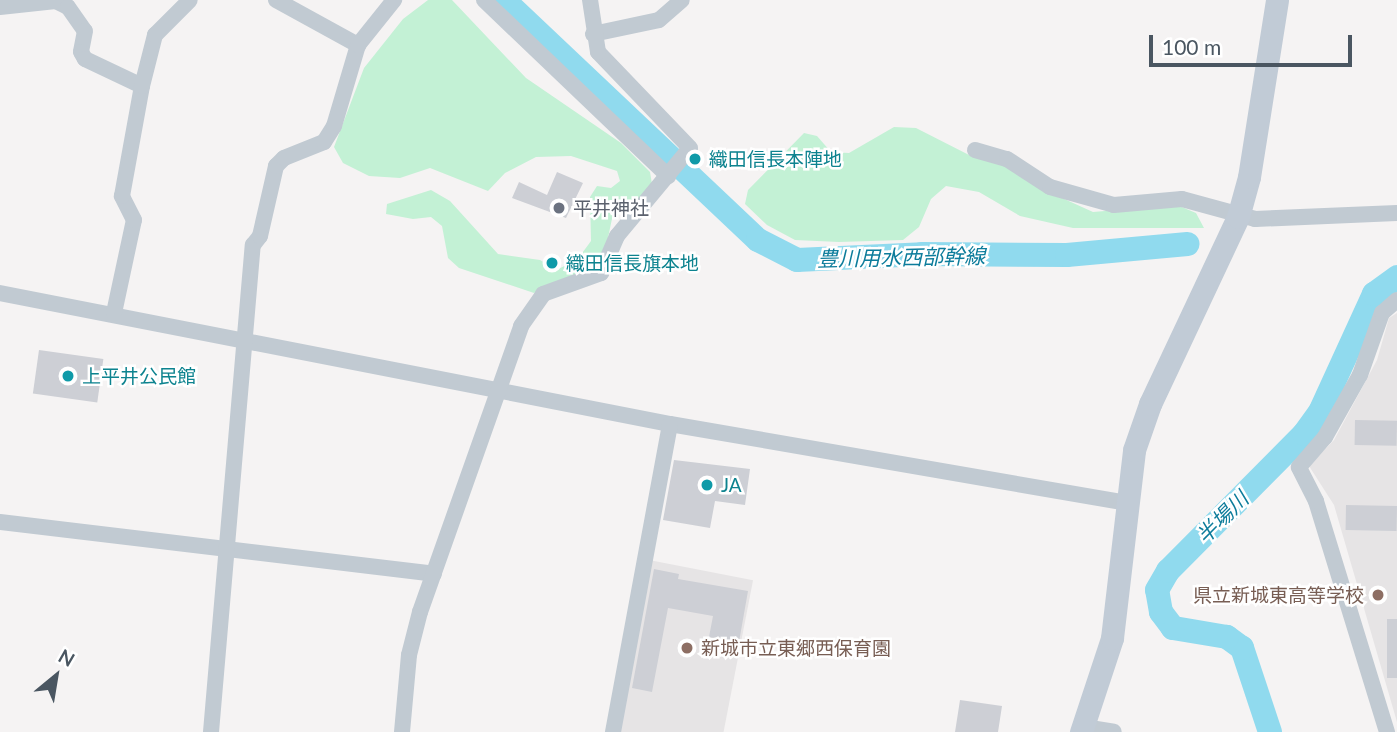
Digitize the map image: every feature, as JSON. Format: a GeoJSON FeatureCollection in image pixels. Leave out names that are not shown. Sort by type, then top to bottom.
{"type":"FeatureCollection","features":[{"type":"Feature","properties":{"kind":"street"},"geometry":{"type":"LineString","coordinates":[[114,313],[134,220],[122,195],[142,86],[155,35],[190,0]]}},
{"type":"Feature","properties":{"kind":"street"},"geometry":{"type":"LineString","coordinates":[[276,0],[358,45]]}},
{"type":"Feature","properties":{"kind":"street"},"geometry":{"type":"LineString","coordinates":[[211,732],[253,245],[260,236],[276,166],[284,158],[324,142],[334,126],[358,45],[394,0]]}},
{"type":"Feature","properties":{"kind":"street"},"geometry":{"type":"LineString","coordinates":[[484,0],[670,174]]}},
{"type":"Feature","properties":{"kind":"street"},"geometry":{"type":"LineString","coordinates":[[402,732],[409,655],[495,391],[533,306],[557,287],[601,273],[617,236],[690,148],[598,52],[593,34],[590,0]]}},
{"type":"Feature","properties":{"kind":"street"},"geometry":{"type":"LineString","coordinates":[[593,34],[659,20],[682,0]]}},
{"type":"Feature","properties":{"kind":"street"},"geometry":{"type":"LineString","coordinates":[[1114,732],[1082,729],[1112,638],[1133,450],[1150,404],[1238,218],[1249,177],[1277,0]]}},
{"type":"Feature","properties":{"kind":"street"},"geometry":{"type":"LineString","coordinates":[[0,7],[56,1],[68,7],[85,30],[81,52],[85,59],[142,86]]}},
{"type":"Feature","properties":{"kind":"street"},"geometry":{"type":"LineString","coordinates":[[975,150],[1007,159],[1050,187],[1079,198],[1114,205],[1182,199],[1238,218],[1397,213]]}},
{"type":"Feature","properties":{"kind":"street"},"geometry":{"type":"LineString","coordinates":[[0,293],[244,338],[495,391],[670,424],[1128,503]]}},
{"type":"Feature","properties":{"kind":"street"},"geometry":{"type":"LineString","coordinates":[[1387,732],[1316,501],[1299,467],[1325,438],[1360,375],[1382,313],[1397,300]]}},
{"type":"Feature","properties":{"kind":"street"},"geometry":{"type":"LineString","coordinates":[[613,732],[670,424]]}},
{"type":"Feature","properties":{"kind":"street"},"geometry":{"type":"LineString","coordinates":[[0,522],[434,574]]}},
{"type":"Feature","properties":{"kind":"shaded area","name":"県立新城東高等学校"},"geometry":{"type":"Polygon","coordinates":[[[1397,313],[1397,722],[1334,505],[1309,466],[1334,440],[1377,360],[1389,318],[1397,313]]]}},
{"type":"Feature","properties":{"kind":"shaded area","name":"新城市立東郷西保育園"},"geometry":{"type":"Polygon","coordinates":[[[649,560],[753,580],[724,732],[616,732],[649,560]]]}},
{"type":"Feature","properties":{"kind":"green space"},"geometry":{"type":"Polygon","coordinates":[[[428,0],[452,0],[526,78],[621,143],[650,172],[652,184],[631,208],[613,214],[605,252],[595,269],[534,293],[459,268],[448,258],[442,226],[431,217],[413,219],[386,214],[387,204],[431,190],[450,201],[498,254],[540,260],[556,270],[577,260],[591,241],[590,197],[597,186],[611,188],[620,181],[617,171],[571,156],[536,157],[505,173],[488,191],[430,168],[400,178],[369,176],[343,163],[334,147],[364,68],[403,19],[428,0]]]}},
{"type":"Feature","properties":{"kind":"green space"},"geometry":{"type":"Polygon","coordinates":[[[894,127],[916,128],[973,157],[990,155],[1051,193],[1093,212],[1177,205],[1196,213],[1204,228],[1073,228],[1020,216],[979,192],[946,186],[931,199],[919,227],[903,240],[795,240],[767,225],[745,204],[748,190],[804,133],[817,136],[831,152],[849,153],[894,127]]]}},
{"type":"Feature","properties":{"kind":"building"},"geometry":{"type":"Polygon","coordinates":[[[557,172],[583,183],[566,218],[512,198],[519,182],[547,195],[557,172]]]}},
{"type":"Feature","properties":{"kind":"building","name":"上平井公民館"},"geometry":{"type":"Polygon","coordinates":[[[39,350],[103,359],[97,403],[33,394],[39,350]]]}},
{"type":"Feature","properties":{"kind":"building"},"geometry":{"type":"Polygon","coordinates":[[[1355,420],[1397,421],[1397,446],[1355,445],[1355,420]]]}},
{"type":"Feature","properties":{"kind":"building","name":"JA"},"geometry":{"type":"Polygon","coordinates":[[[674,460],[750,469],[745,505],[715,501],[710,528],[663,520],[674,460]]]}},
{"type":"Feature","properties":{"kind":"building"},"geometry":{"type":"Polygon","coordinates":[[[1346,505],[1397,506],[1397,531],[1346,530],[1346,505]]]}},
{"type":"Feature","properties":{"kind":"building"},"geometry":{"type":"Polygon","coordinates":[[[654,569],[679,574],[678,579],[748,591],[739,642],[709,637],[713,616],[668,608],[652,692],[632,688],[654,569]]]}},
{"type":"Feature","properties":{"kind":"building"},"geometry":{"type":"Polygon","coordinates":[[[1387,619],[1397,619],[1397,678],[1387,678],[1387,619]]]}},
{"type":"Feature","properties":{"kind":"building"},"geometry":{"type":"Polygon","coordinates":[[[960,700],[1002,706],[998,732],[955,732],[960,700]]]}},
{"type":"Feature","properties":{"kind":"waterway","name":"豊川用水西部幹線"},"geometry":{"type":"LineString","coordinates":[[504,0],[758,240],[797,260],[922,254],[1067,255],[1188,244]]}},
{"type":"Feature","properties":{"kind":"waterway","name":"半場川"},"geometry":{"type":"LineString","coordinates":[[1270,732],[1242,648],[1227,637],[1173,628],[1161,612],[1157,590],[1168,571],[1304,434],[1320,412],[1374,294],[1397,277]]}},
{"type":"Feature","properties":{"kind":"place","name":"織田信長本陣地"},"geometry":{"type":"Point","coordinates":[695,159]}},
{"type":"Feature","properties":{"kind":"place","name":"平井神社"},"geometry":{"type":"Point","coordinates":[559,208]}},
{"type":"Feature","properties":{"kind":"place","name":"織田信長旗本地"},"geometry":{"type":"Point","coordinates":[552,263]}},
{"type":"Feature","properties":{"kind":"place","name":"上平井公民館"},"geometry":{"type":"Point","coordinates":[68,376]}},
{"type":"Feature","properties":{"kind":"place","name":"JA"},"geometry":{"type":"Point","coordinates":[707,485]}},
{"type":"Feature","properties":{"kind":"place","name":"県立新城東高等学校"},"geometry":{"type":"Point","coordinates":[1378,595]}},
{"type":"Feature","properties":{"kind":"place","name":"新城市立東郷西保育園"},"geometry":{"type":"Point","coordinates":[687,648]}}]}
